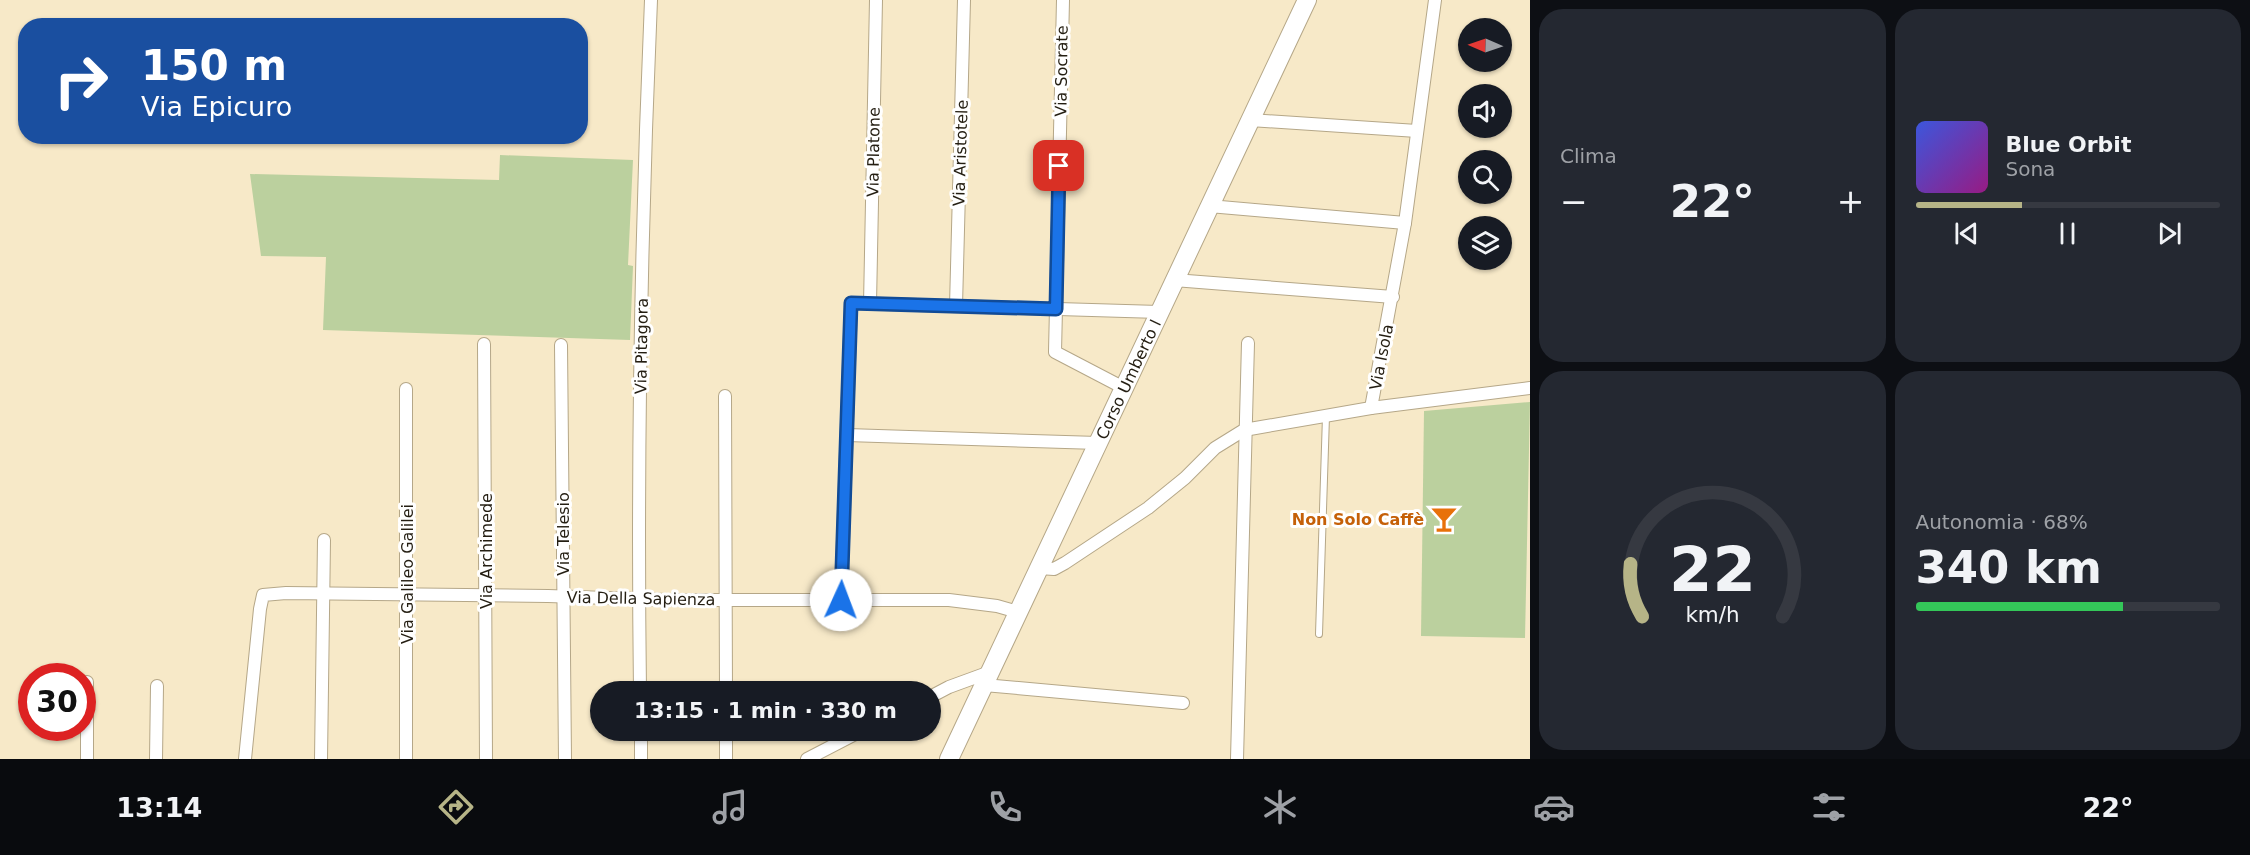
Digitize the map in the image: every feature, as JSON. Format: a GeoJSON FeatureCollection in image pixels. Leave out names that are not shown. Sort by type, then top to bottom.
{"type":"FeatureCollection","features":[{"type":"Feature","properties":{"kind":"street","name":"Via Pitagora"},"geometry":{"type":"LineString","coordinates":[[640,681],[644,148],[651,0]]}},
{"type":"Feature","properties":{"kind":"street","name":"Via Platone"},"geometry":{"type":"LineString","coordinates":[[870,304],[876,0]]}},
{"type":"Feature","properties":{"kind":"street","name":"Via Aristotele"},"geometry":{"type":"LineString","coordinates":[[956,306],[964,0]]}},
{"type":"Feature","properties":{"kind":"street","name":"Via Socrate"},"geometry":{"type":"LineString","coordinates":[[1063,0],[1055,352],[1124,388]]}},
{"type":"Feature","properties":{"kind":"street","name":"Corso Umberto I"},"geometry":{"type":"LineString","coordinates":[[949,759],[1307,0]]}},
{"type":"Feature","properties":{"kind":"street","name":"Via Isola"},"geometry":{"type":"LineString","coordinates":[[1039,568],[1054,569],[1065,563],[1148,508],[1185,478],[1215,448],[1244,429],[1371,408],[1405,224],[1435,0]]}},
{"type":"Feature","properties":{"kind":"street"},"geometry":{"type":"LineString","coordinates":[[1250,120],[1417,131]]}},
{"type":"Feature","properties":{"kind":"street"},"geometry":{"type":"LineString","coordinates":[[1209,206],[1405,224]]}},
{"type":"Feature","properties":{"kind":"street"},"geometry":{"type":"LineString","coordinates":[[1174,280],[1392,297]]}},
{"type":"Feature","properties":{"kind":"street"},"geometry":{"type":"LineString","coordinates":[[841,600],[851,303],[1159,312]]}},
{"type":"Feature","properties":{"kind":"street"},"geometry":{"type":"LineString","coordinates":[[1237,759],[1248,343]]}},
{"type":"Feature","properties":{"kind":"street","name":"Via Archimede"},"geometry":{"type":"LineString","coordinates":[[484,344],[486,759]]}},
{"type":"Feature","properties":{"kind":"street","name":"Via Telesio"},"geometry":{"type":"LineString","coordinates":[[561,345],[565,759]]}},
{"type":"Feature","properties":{"kind":"street"},"geometry":{"type":"LineString","coordinates":[[1371,408],[1530,388]]}},
{"type":"Feature","properties":{"kind":"street","name":"Via Galileo Galilei"},"geometry":{"type":"LineString","coordinates":[[406,389],[406,759]]}},
{"type":"Feature","properties":{"kind":"street"},"geometry":{"type":"LineString","coordinates":[[725,396],[726,681]]}},
{"type":"Feature","properties":{"kind":"street"},"geometry":{"type":"LineString","coordinates":[[847,435],[1098,443]]}},
{"type":"Feature","properties":{"kind":"street"},"geometry":{"type":"LineString","coordinates":[[321,759],[324,540]]}},
{"type":"Feature","properties":{"kind":"street","name":"Via Della Sapienza"},"geometry":{"type":"LineString","coordinates":[[245,759],[263,595],[286,593],[726,600],[949,600],[997,606],[1018,612]]}},
{"type":"Feature","properties":{"kind":"street"},"geometry":{"type":"LineString","coordinates":[[941,691],[949,687],[987,679],[1183,703]]}},
{"type":"Feature","properties":{"kind":"street"},"geometry":{"type":"LineString","coordinates":[[156,759],[157,686]]}},
{"type":"Feature","properties":{"kind":"street"},"geometry":{"type":"LineString","coordinates":[[87,741],[87,759]]}},
{"type":"Feature","properties":{"kind":"street"},"geometry":{"type":"LineString","coordinates":[[641,741],[641,759]]}},
{"type":"Feature","properties":{"kind":"street"},"geometry":{"type":"LineString","coordinates":[[726,741],[726,759]]}},
{"type":"Feature","properties":{"kind":"street"},"geometry":{"type":"LineString","coordinates":[[807,759],[842,741]]}},
{"type":"Feature","properties":{"kind":"lane"},"geometry":{"type":"LineString","coordinates":[[1319,634],[1326,416]]}},
{"type":"Feature","properties":{"kind":"green space"},"geometry":{"type":"Polygon","coordinates":[[[500,155],[633,160],[628,265],[633,266],[630,340],[323,330],[326,257],[261,256],[250,174],[499,180],[500,155]]]}},
{"type":"Feature","properties":{"kind":"green space"},"geometry":{"type":"Polygon","coordinates":[[[1530,402],[1525,638],[1421,636],[1424,411],[1530,402]]]}},
{"type":"Feature","properties":{"kind":"place","name":"Non Solo Caffè"},"geometry":{"type":"Point","coordinates":[1444,519]}},
{"type":"Feature","properties":{"kind":"route"},"geometry":{"type":"LineString","coordinates":[[841,600],[851,303],[1056,309],[1059,166]]}}]}
